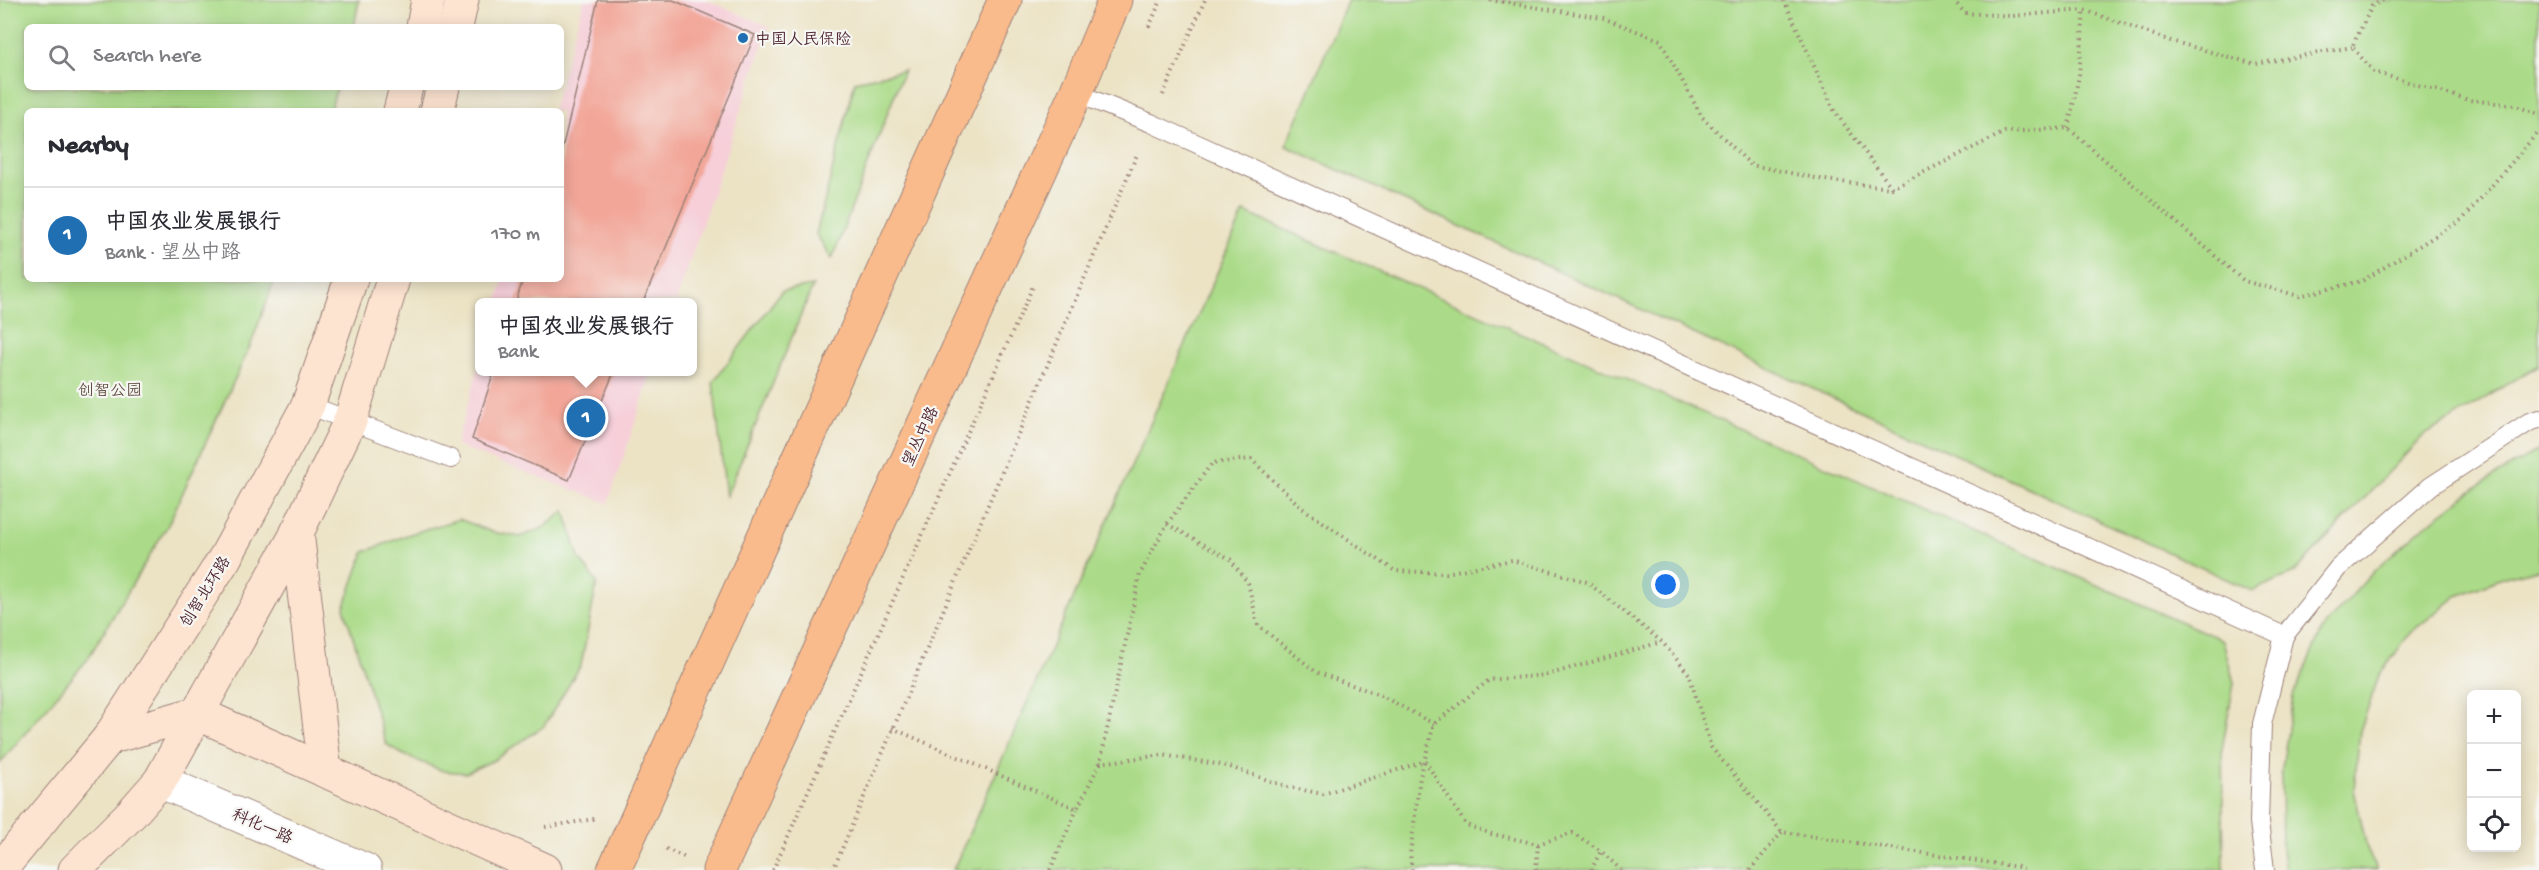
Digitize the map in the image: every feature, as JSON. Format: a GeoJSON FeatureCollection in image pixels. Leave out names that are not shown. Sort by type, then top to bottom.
{"type":"FeatureCollection","features":[{"type":"Feature","properties":{"kind":"main road"},"geometry":{"type":"LineString","coordinates":[[424,24],[428,0]]}},
{"type":"Feature","properties":{"kind":"main road"},"geometry":{"type":"LineString","coordinates":[[457,24],[462,0]]}},
{"type":"Feature","properties":{"kind":"main road"},"geometry":{"type":"LineString","coordinates":[[614,870],[1005,0]]}},
{"type":"Feature","properties":{"kind":"main road","name":"望丛中路"},"geometry":{"type":"LineString","coordinates":[[719,870],[1076,93],[1115,0]]}},
{"type":"Feature","properties":{"kind":"main road"},"geometry":{"type":"LineString","coordinates":[[401,108],[405,90]]}},
{"type":"Feature","properties":{"kind":"main road"},"geometry":{"type":"LineString","coordinates":[[438,108],[441,90]]}},
{"type":"Feature","properties":{"kind":"main road","name":"创智北环路"},"geometry":{"type":"LineString","coordinates":[[0,870],[109,738],[225,558],[308,405],[350,282]]}},
{"type":"Feature","properties":{"kind":"main road"},"geometry":{"type":"LineString","coordinates":[[75,870],[131,814],[160,780],[297,532],[350,421],[392,282]]}},
{"type":"Feature","properties":{"kind":"main road"},"geometry":{"type":"LineString","coordinates":[[297,532],[325,771]]}},
{"type":"Feature","properties":{"kind":"main road"},"geometry":{"type":"LineString","coordinates":[[109,738],[197,714],[530,863]]}},
{"type":"Feature","properties":{"kind":"street","name":"科化一路"},"geometry":{"type":"LineString","coordinates":[[160,780],[365,870]]}},
{"type":"Feature","properties":{"kind":"lane"},"geometry":{"type":"LineString","coordinates":[[1076,93],[1151,123],[2284,636]]}},
{"type":"Feature","properties":{"kind":"lane"},"geometry":{"type":"LineString","coordinates":[[308,405],[451,459]]}},
{"type":"Feature","properties":{"kind":"lane"},"geometry":{"type":"LineString","coordinates":[[2265,870],[2259,822],[2262,724],[2284,636],[2338,568],[2431,486],[2529,422],[2539,418]]}},
{"type":"Feature","properties":{"kind":"path"},"geometry":{"type":"LineString","coordinates":[[1146,33],[1161,0]]}},
{"type":"Feature","properties":{"kind":"path"},"geometry":{"type":"LineString","coordinates":[[833,870],[1151,123],[1206,0]]}},
{"type":"Feature","properties":{"kind":"path"},"geometry":{"type":"LineString","coordinates":[[1490,0],[1604,18],[1660,40],[1702,117],[1751,165],[1825,180],[1893,188],[2005,132],[2068,128],[2244,281],[2299,296],[2362,281],[2463,219],[2539,130]]}},
{"type":"Feature","properties":{"kind":"path"},"geometry":{"type":"LineString","coordinates":[[1784,0],[1835,112],[1893,188]]}},
{"type":"Feature","properties":{"kind":"path"},"geometry":{"type":"LineString","coordinates":[[1953,0],[1965,13],[2012,16],[2084,10],[2171,41],[2255,64],[2352,47]]}},
{"type":"Feature","properties":{"kind":"path"},"geometry":{"type":"LineString","coordinates":[[2352,47],[2372,6],[2383,0]]}},
{"type":"Feature","properties":{"kind":"path"},"geometry":{"type":"LineString","coordinates":[[2068,128],[2079,76],[2084,10]]}},
{"type":"Feature","properties":{"kind":"path"},"geometry":{"type":"LineString","coordinates":[[2352,47],[2374,72],[2469,100],[2513,105],[2539,114]]}},
{"type":"Feature","properties":{"kind":"path"},"geometry":{"type":"LineString","coordinates":[[772,870],[1034,283]]}},
{"type":"Feature","properties":{"kind":"path"},"geometry":{"type":"LineString","coordinates":[[1050,870],[1100,763],[1140,574],[1167,524],[1212,464],[1251,459],[1302,508],[1395,571],[1446,573],[1512,560],[1587,582],[1662,642],[1689,674],[1711,747],[1782,832],[2018,867],[2024,870]]}},
{"type":"Feature","properties":{"kind":"path"},"geometry":{"type":"LineString","coordinates":[[1167,524],[1230,559],[1248,583],[1258,625],[1316,672],[1380,695],[1434,724]]}},
{"type":"Feature","properties":{"kind":"path"},"geometry":{"type":"LineString","coordinates":[[1412,870],[1410,854],[1420,777],[1434,724],[1489,680],[1547,675],[1662,642]]}},
{"type":"Feature","properties":{"kind":"path"},"geometry":{"type":"LineString","coordinates":[[892,728],[1077,809]]}},
{"type":"Feature","properties":{"kind":"path"},"geometry":{"type":"LineString","coordinates":[[1100,763],[1163,755],[1227,766],[1288,787],[1323,794],[1425,761]]}},
{"type":"Feature","properties":{"kind":"path"},"geometry":{"type":"LineString","coordinates":[[1425,761],[1466,825],[1492,834],[1538,844],[1573,833],[1601,851],[1621,870]]}},
{"type":"Feature","properties":{"kind":"path"},"geometry":{"type":"LineString","coordinates":[[530,863],[528,830],[595,818]]}},
{"type":"Feature","properties":{"kind":"path"},"geometry":{"type":"LineString","coordinates":[[1750,870],[1782,832]]}},
{"type":"Feature","properties":{"kind":"path"},"geometry":{"type":"LineString","coordinates":[[1536,870],[1538,844]]}},
{"type":"Feature","properties":{"kind":"path"},"geometry":{"type":"LineString","coordinates":[[1591,870],[1601,851]]}},
{"type":"Feature","properties":{"kind":"shaded area"},"geometry":{"type":"Polygon","coordinates":[[[584,0],[706,0],[769,26],[677,298],[498,298],[503,282],[564,282],[564,108],[553,108],[558,90],[564,90],[564,69],[584,0]]]}},
{"type":"Feature","properties":{"kind":"shaded area"},"geometry":{"type":"Polygon","coordinates":[[[476,376],[651,376],[608,503],[456,446],[476,376]]]}},
{"type":"Feature","properties":{"kind":"green space","name":"创智公园"},"geometry":{"type":"Polygon","coordinates":[[[0,0],[359,0],[355,24],[24,24],[24,90],[336,90],[331,108],[24,108],[24,282],[274,282],[251,344],[168,525],[87,660],[0,763],[0,0]]]}},
{"type":"Feature","properties":{"kind":"green space"},"geometry":{"type":"Polygon","coordinates":[[[1348,0],[2539,0],[2539,365],[2422,437],[2294,573],[2252,591],[1286,146],[1348,0]]]}},
{"type":"Feature","properties":{"kind":"green space"},"geometry":{"type":"Polygon","coordinates":[[[904,70],[832,259],[816,234],[855,81],[904,70]]]}},
{"type":"Feature","properties":{"kind":"green space"},"geometry":{"type":"Polygon","coordinates":[[[1244,212],[2223,640],[2234,683],[2222,749],[2224,870],[953,870],[1244,212]]]}},
{"type":"Feature","properties":{"kind":"green space"},"geometry":{"type":"Polygon","coordinates":[[[813,286],[726,497],[713,382],[782,291],[813,286]]]}},
{"type":"Feature","properties":{"kind":"green space"},"geometry":{"type":"Polygon","coordinates":[[[2539,450],[2539,569],[2505,577],[2457,596],[2410,633],[2379,676],[2360,731],[2354,790],[2367,848],[2377,870],[2285,870],[2282,850],[2281,775],[2293,696],[2323,628],[2374,571],[2426,525],[2484,482],[2539,450]]]}},
{"type":"Feature","properties":{"kind":"green space"},"geometry":{"type":"Polygon","coordinates":[[[565,511],[579,558],[597,583],[581,665],[544,726],[494,760],[466,773],[443,771],[402,754],[386,744],[344,608],[364,552],[407,535],[459,519],[492,532],[520,537],[543,528],[565,511]]]}},
{"type":"Feature","properties":{"kind":"building"},"geometry":{"type":"Polygon","coordinates":[[[598,0],[673,0],[755,35],[645,298],[517,298],[522,282],[564,282],[564,141],[598,0]]]}},
{"type":"Feature","properties":{"kind":"building"},"geometry":{"type":"Polygon","coordinates":[[[493,376],[612,376],[569,480],[472,439],[493,376]]]}},
{"type":"Feature","properties":{"kind":"place","name":"中国人民保险"},"geometry":{"type":"Point","coordinates":[743,38]}},
{"type":"Feature","properties":{"kind":"place","name":"中国农业发展银行"},"geometry":{"type":"Point","coordinates":[586,418]}}]}
